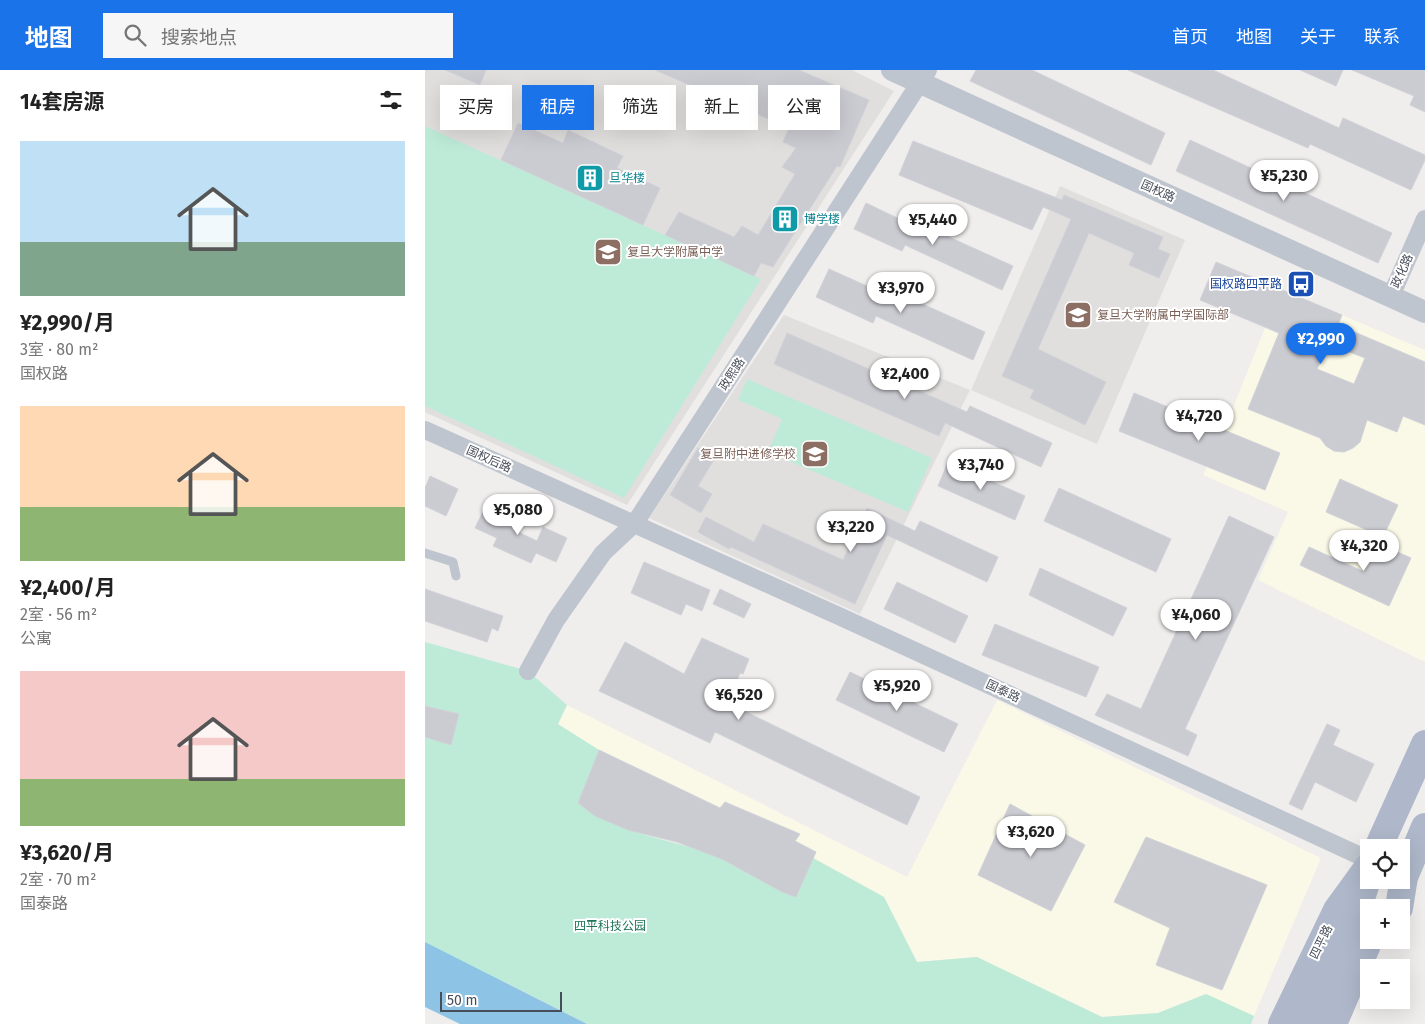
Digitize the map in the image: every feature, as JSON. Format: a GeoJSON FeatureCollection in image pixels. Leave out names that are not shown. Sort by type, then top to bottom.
{"type":"FeatureCollection","features":[{"type":"Feature","properties":{"kind":"main road"},"geometry":{"type":"LineString","coordinates":[[1382,839],[1425,744]]}},
{"type":"Feature","properties":{"kind":"main road"},"geometry":{"type":"LineString","coordinates":[[1410,860],[1425,827]]}},
{"type":"Feature","properties":{"kind":"main road","name":"四平路"},"geometry":{"type":"LineString","coordinates":[[1282,1024],[1337,910],[1360,878]]}},
{"type":"Feature","properties":{"kind":"main road"},"geometry":{"type":"LineString","coordinates":[[1306,1024],[1357,913],[1364,889]]}},
{"type":"Feature","properties":{"kind":"main road"},"geometry":{"type":"LineString","coordinates":[[1333,1024],[1365,949]]}},
{"type":"Feature","properties":{"kind":"main road"},"geometry":{"type":"LineString","coordinates":[[1351,1024],[1360,1002]]}},
{"type":"Feature","properties":{"kind":"street","name":"国权路"},"geometry":{"type":"LineString","coordinates":[[891,70],[924,77],[1425,312]]}},
{"type":"Feature","properties":{"kind":"street","name":"政熙路"},"geometry":{"type":"LineString","coordinates":[[528,671],[556,620],[603,553],[635,523],[924,77]]}},
{"type":"Feature","properties":{"kind":"street","name":"政化路"},"geometry":{"type":"LineString","coordinates":[[1391,296],[1425,219]]}},
{"type":"Feature","properties":{"kind":"street","name":"国权后路"},"geometry":{"type":"LineString","coordinates":[[425,430],[635,523]]}},
{"type":"Feature","properties":{"kind":"street","name":"国泰路"},"geometry":{"type":"LineString","coordinates":[[635,523],[1360,856]]}},
{"type":"Feature","properties":{"kind":"lane"},"geometry":{"type":"LineString","coordinates":[[425,552],[453,562],[456,576]]}},
{"type":"Feature","properties":{"kind":"shaded area","name":"复旦大学附属中学"},"geometry":{"type":"Polygon","coordinates":[[[425,70],[852,70],[894,91],[627,505],[425,412],[425,70]]]}},
{"type":"Feature","properties":{"kind":"shaded area","name":"复旦大学附属中学国际部"},"geometry":{"type":"Polygon","coordinates":[[[1060,186],[1185,240],[1097,444],[971,390],[1060,186]]]}},
{"type":"Feature","properties":{"kind":"shaded area","name":"复旦附中进修学校"},"geometry":{"type":"Polygon","coordinates":[[[784,315],[970,390],[860,614],[649,518],[784,315]]]}},
{"type":"Feature","properties":{"kind":"shaded area"},"geometry":{"type":"Polygon","coordinates":[[[1342,315],[1425,350],[1425,662],[1258,580],[1288,512],[1203,475],[1228,420],[1265,328],[1321,351],[1342,315]]]}},
{"type":"Feature","properties":{"kind":"shaded area"},"geometry":{"type":"Polygon","coordinates":[[[997,700],[1321,858],[1254,1016],[1206,994],[1158,1013],[1102,1017],[977,957],[917,962],[884,897],[813,858],[796,897],[782,892],[749,873],[677,842],[628,830],[595,816],[578,803],[558,724],[567,705],[907,877],[997,700]]]}},
{"type":"Feature","properties":{"kind":"green space"},"geometry":{"type":"Polygon","coordinates":[[[425,126],[761,279],[624,498],[425,406],[425,126]]]}},
{"type":"Feature","properties":{"kind":"green space"},"geometry":{"type":"Polygon","coordinates":[[[747,379],[932,458],[908,512],[768,452],[782,419],[738,400],[747,379]]]}},
{"type":"Feature","properties":{"kind":"green space","name":"四平科技公园"},"geometry":{"type":"Polygon","coordinates":[[[425,642],[528,671],[567,705],[558,724],[599,750],[578,803],[611,823],[721,858],[777,889],[796,897],[813,858],[884,897],[917,962],[977,957],[1102,1017],[1158,1013],[1206,994],[1254,1016],[1251,1024],[587,1024],[425,942],[425,642]]]}},
{"type":"Feature","properties":{"kind":"water"},"geometry":{"type":"Polygon","coordinates":[[[425,942],[587,1024],[460,1024],[425,1007],[425,942]]]}},
{"type":"Feature","properties":{"kind":"building"},"geometry":{"type":"Polygon","coordinates":[[[445,70],[486,70],[480,85],[445,70]]]}},
{"type":"Feature","properties":{"kind":"building"},"geometry":{"type":"Polygon","coordinates":[[[655,70],[799,70],[834,85],[768,85],[768,119],[758,115],[758,85],[690,85],[655,70]]]}},
{"type":"Feature","properties":{"kind":"building"},"geometry":{"type":"Polygon","coordinates":[[[976,70],[1032,70],[1165,133],[1151,165],[970,81],[976,70]]]}},
{"type":"Feature","properties":{"kind":"building"},"geometry":{"type":"Polygon","coordinates":[[[1128,70],[1213,70],[1339,128],[1343,118],[1425,155],[1425,160],[1411,190],[1310,144],[1308,148],[1128,70]]]}},
{"type":"Feature","properties":{"kind":"building"},"geometry":{"type":"Polygon","coordinates":[[[1300,70],[1343,70],[1336,86],[1300,70]]]}},
{"type":"Feature","properties":{"kind":"building"},"geometry":{"type":"Polygon","coordinates":[[[1352,70],[1425,70],[1425,112],[1410,105],[1414,96],[1352,70]]]}},
{"type":"Feature","properties":{"kind":"building"},"geometry":{"type":"Polygon","coordinates":[[[840,88],[869,100],[840,167],[837,166],[773,267],[761,263],[754,276],[665,235],[679,212],[734,237],[742,226],[758,235],[795,174],[782,167],[796,148],[783,142],[788,130],[840,130],[840,88]]]}},
{"type":"Feature","properties":{"kind":"building","name":"旦华楼"},"geometry":{"type":"Polygon","coordinates":[[[518,123],[522,125],[522,130],[534,130],[563,143],[568,130],[623,156],[617,168],[660,188],[643,225],[501,160],[518,123]]]}},
{"type":"Feature","properties":{"kind":"building"},"geometry":{"type":"Polygon","coordinates":[[[1190,140],[1392,233],[1378,263],[1176,171],[1190,140]]]}},
{"type":"Feature","properties":{"kind":"building"},"geometry":{"type":"Polygon","coordinates":[[[913,141],[1062,200],[1064,195],[1163,237],[1158,249],[1170,254],[1159,278],[1129,265],[1134,253],[1089,233],[1038,349],[1106,382],[1085,425],[1030,398],[1034,390],[1002,376],[1071,219],[1043,207],[1032,230],[899,175],[913,141]]]}},
{"type":"Feature","properties":{"kind":"building"},"geometry":{"type":"Polygon","coordinates":[[[866,203],[914,226],[916,222],[1013,266],[1002,290],[905,245],[902,251],[854,229],[866,203]]]}},
{"type":"Feature","properties":{"kind":"building"},"geometry":{"type":"Polygon","coordinates":[[[1216,262],[1342,315],[1338,325],[1425,362],[1425,425],[1403,416],[1397,432],[1367,420],[1360,442],[1344,452],[1334,451],[1326,446],[1320,438],[1248,409],[1279,333],[1200,300],[1216,262]],[[1329,344],[1317,369],[1354,384],[1365,358],[1329,344]]]}},
{"type":"Feature","properties":{"kind":"building"},"geometry":{"type":"Polygon","coordinates":[[[829,269],[887,295],[889,289],[985,332],[973,360],[876,316],[873,323],[816,297],[829,269]]]}},
{"type":"Feature","properties":{"kind":"building"},"geometry":{"type":"Polygon","coordinates":[[[787,333],[967,412],[970,406],[1052,443],[1041,467],[945,423],[939,436],[774,364],[787,333]]]}},
{"type":"Feature","properties":{"kind":"building"},"geometry":{"type":"Polygon","coordinates":[[[1134,393],[1280,453],[1265,490],[1119,431],[1134,393]]]}},
{"type":"Feature","properties":{"kind":"building"},"geometry":{"type":"Polygon","coordinates":[[[698,448],[715,458],[698,486],[712,494],[701,513],[670,495],[698,448]]]}},
{"type":"Feature","properties":{"kind":"building"},"geometry":{"type":"Polygon","coordinates":[[[948,462],[1025,496],[1015,520],[938,486],[948,462]]]}},
{"type":"Feature","properties":{"kind":"building"},"geometry":{"type":"Polygon","coordinates":[[[430,476],[458,489],[446,516],[425,506],[425,488],[430,476]]]}},
{"type":"Feature","properties":{"kind":"building"},"geometry":{"type":"Polygon","coordinates":[[[1340,479],[1398,505],[1383,537],[1326,512],[1340,479]]]}},
{"type":"Feature","properties":{"kind":"building"},"geometry":{"type":"Polygon","coordinates":[[[1059,488],[1171,539],[1156,572],[1044,521],[1059,488]]]}},
{"type":"Feature","properties":{"kind":"building"},"geometry":{"type":"Polygon","coordinates":[[[488,501],[518,515],[512,529],[537,541],[543,527],[567,538],[556,562],[536,553],[531,563],[493,546],[497,538],[475,528],[488,501]]]}},
{"type":"Feature","properties":{"kind":"building"},"geometry":{"type":"Polygon","coordinates":[[[867,508],[915,531],[920,521],[998,557],[987,582],[887,535],[855,604],[731,547],[729,549],[698,532],[706,517],[754,542],[763,524],[843,560],[867,508]]]}},
{"type":"Feature","properties":{"kind":"building"},"geometry":{"type":"Polygon","coordinates":[[[1229,516],[1274,537],[1185,729],[1197,735],[1188,756],[1095,715],[1107,694],[1141,709],[1229,516]]]}},
{"type":"Feature","properties":{"kind":"building"},"geometry":{"type":"Polygon","coordinates":[[[1375,542],[1411,558],[1389,606],[1300,565],[1309,547],[1362,571],[1375,542]]]}},
{"type":"Feature","properties":{"kind":"building"},"geometry":{"type":"Polygon","coordinates":[[[644,562],[710,590],[702,611],[686,604],[681,615],[631,593],[644,562]]]}},
{"type":"Feature","properties":{"kind":"building"},"geometry":{"type":"Polygon","coordinates":[[[1040,568],[1127,608],[1113,636],[1029,595],[1040,568]]]}},
{"type":"Feature","properties":{"kind":"building"},"geometry":{"type":"Polygon","coordinates":[[[897,582],[968,616],[955,643],[884,609],[897,582]]]}},
{"type":"Feature","properties":{"kind":"building"},"geometry":{"type":"Polygon","coordinates":[[[425,589],[503,616],[498,631],[492,628],[487,642],[425,621],[425,589]]]}},
{"type":"Feature","properties":{"kind":"building"},"geometry":{"type":"Polygon","coordinates":[[[720,589],[751,604],[744,618],[713,604],[720,589]]]}},
{"type":"Feature","properties":{"kind":"building"},"geometry":{"type":"Polygon","coordinates":[[[995,624],[1099,667],[1086,697],[982,655],[995,624]]]}},
{"type":"Feature","properties":{"kind":"building"},"geometry":{"type":"Polygon","coordinates":[[[702,638],[749,659],[743,674],[740,673],[728,703],[920,797],[907,825],[715,732],[710,743],[599,691],[625,642],[684,674],[702,638]]]}},
{"type":"Feature","properties":{"kind":"building"},"geometry":{"type":"Polygon","coordinates":[[[850,672],[958,724],[944,752],[836,700],[850,672]]]}},
{"type":"Feature","properties":{"kind":"building"},"geometry":{"type":"Polygon","coordinates":[[[425,706],[459,714],[451,745],[425,737],[425,706]]]}},
{"type":"Feature","properties":{"kind":"building"},"geometry":{"type":"Polygon","coordinates":[[[1327,724],[1340,730],[1333,745],[1374,764],[1356,802],[1315,782],[1302,810],[1289,804],[1327,724]]]}},
{"type":"Feature","properties":{"kind":"building"},"geometry":{"type":"Polygon","coordinates":[[[599,750],[720,808],[725,802],[800,834],[795,841],[816,852],[796,897],[782,892],[722,859],[677,842],[628,830],[595,816],[578,803],[599,750]]]}},
{"type":"Feature","properties":{"kind":"building"},"geometry":{"type":"Polygon","coordinates":[[[1010,804],[1085,845],[1051,911],[978,875],[1010,804]]]}},
{"type":"Feature","properties":{"kind":"building"},"geometry":{"type":"Polygon","coordinates":[[[1146,837],[1267,885],[1222,990],[1156,965],[1170,928],[1114,902],[1146,837]]]}},
{"type":"Feature","properties":{"kind":"place","name":"旦华楼"},"geometry":{"type":"Point","coordinates":[590,178]}},
{"type":"Feature","properties":{"kind":"place","name":"博学楼"},"geometry":{"type":"Point","coordinates":[785,219]}},
{"type":"Feature","properties":{"kind":"place","name":"复旦大学附属中学"},"geometry":{"type":"Point","coordinates":[608,252]}},
{"type":"Feature","properties":{"kind":"place","name":"国权路四平路"},"geometry":{"type":"Point","coordinates":[1301,284]}},
{"type":"Feature","properties":{"kind":"place","name":"复旦大学附属中学国际部"},"geometry":{"type":"Point","coordinates":[1078,315]}},
{"type":"Feature","properties":{"kind":"place","name":"复旦附中进修学校"},"geometry":{"type":"Point","coordinates":[815,454]}}]}
